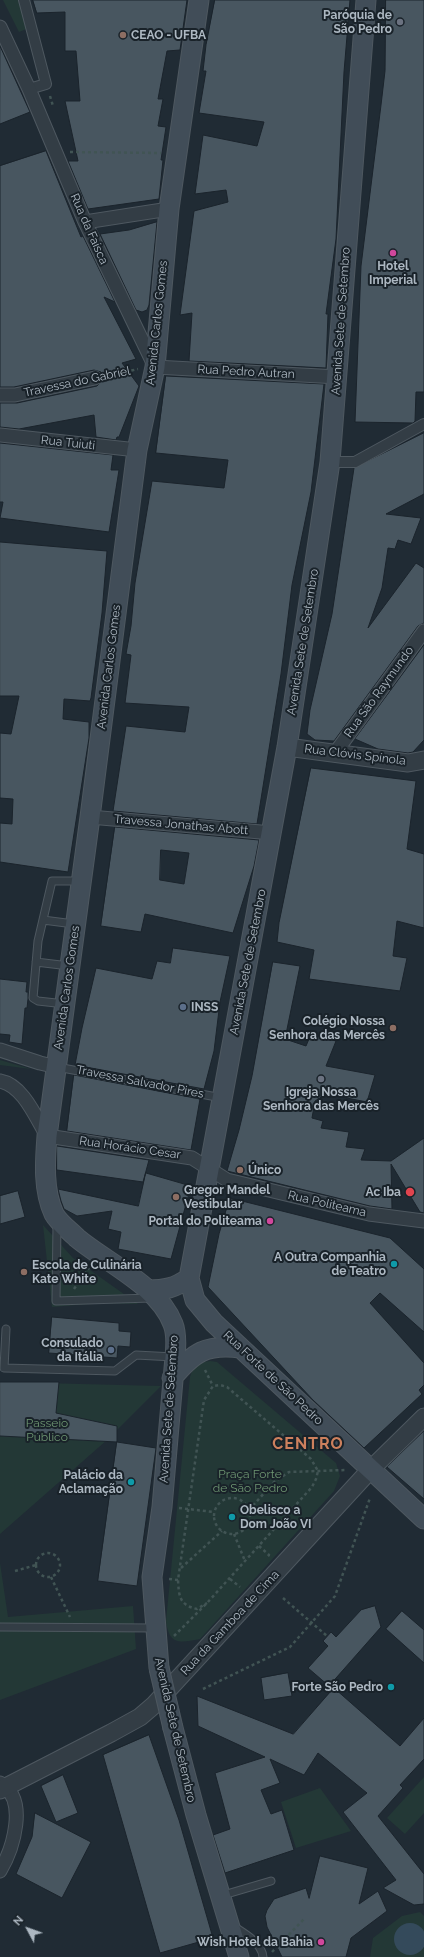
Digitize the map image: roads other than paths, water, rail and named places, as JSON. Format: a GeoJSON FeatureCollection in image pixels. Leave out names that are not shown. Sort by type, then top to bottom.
{"type":"FeatureCollection","features":[{"type":"Feature","properties":{"kind":"main road","name":"Avenida Carlos Gomes"},"geometry":{"type":"LineString","coordinates":[[151,1294],[87,1246],[69,1231],[55,1215],[47,1192],[45,1166],[47,1136],[82,881],[136,450],[155,367],[169,209],[199,0]]}},
{"type":"Feature","properties":{"kind":"main road","name":"Avenida Sete de Setembro"},"geometry":{"type":"LineString","coordinates":[[189,1278],[287,747],[330,462],[338,376],[366,0]]}},
{"type":"Feature","properties":{"kind":"main road"},"geometry":{"type":"LineString","coordinates":[[151,1294],[179,1286],[189,1278]]}},
{"type":"Feature","properties":{"kind":"main road","name":"Rua Forte de São Pedro"},"geometry":{"type":"LineString","coordinates":[[189,1278],[191,1291],[201,1310],[424,1519]]}},
{"type":"Feature","properties":{"kind":"main road","name":"Avenida Sete de Setembro"},"geometry":{"type":"LineString","coordinates":[[151,1294],[168,1314],[174,1325],[176,1338],[162,1507],[152,1577],[154,1628],[158,1661],[173,1728],[196,1815],[239,1957]]}},
{"type":"Feature","properties":{"kind":"main road"},"geometry":{"type":"LineString","coordinates":[[172,1378],[184,1363],[196,1353],[210,1348],[223,1346],[240,1348]]}},
{"type":"Feature","properties":{"kind":"street"},"geometry":{"type":"LineString","coordinates":[[24,0],[46,84],[29,89]]}},
{"type":"Feature","properties":{"kind":"street","name":"Rua da Faísca"},"geometry":{"type":"LineString","coordinates":[[0,27],[29,89],[85,222],[155,367]]}},
{"type":"Feature","properties":{"kind":"street"},"geometry":{"type":"LineString","coordinates":[[85,222],[169,209]]}},
{"type":"Feature","properties":{"kind":"street","name":"Rua Pedro Autran"},"geometry":{"type":"LineString","coordinates":[[155,367],[338,376]]}},
{"type":"Feature","properties":{"kind":"street","name":"Travessa do Gabriel"},"geometry":{"type":"LineString","coordinates":[[0,395],[15,395],[95,378]]}},
{"type":"Feature","properties":{"kind":"street"},"geometry":{"type":"LineString","coordinates":[[330,462],[355,462],[424,424]]}},
{"type":"Feature","properties":{"kind":"street","name":"Rua Tuiuti"},"geometry":{"type":"LineString","coordinates":[[0,435],[136,450]]}},
{"type":"Feature","properties":{"kind":"street","name":"Rua São Raymundo"},"geometry":{"type":"LineString","coordinates":[[335,753],[424,631]]}},
{"type":"Feature","properties":{"kind":"street","name":"Rua Clóvis Spínola"},"geometry":{"type":"LineString","coordinates":[[287,747],[408,763],[424,760]]}},
{"type":"Feature","properties":{"kind":"street","name":"Travessa Jonathas Abott"},"geometry":{"type":"LineString","coordinates":[[90,817],[272,833]]}},
{"type":"Feature","properties":{"kind":"street"},"geometry":{"type":"LineString","coordinates":[[0,1050],[57,1067]]}},
{"type":"Feature","properties":{"kind":"street"},"geometry":{"type":"LineString","coordinates":[[0,1081],[7,1082],[16,1089],[25,1100],[47,1136]]}},
{"type":"Feature","properties":{"kind":"street","name":"Rua Horácio Cesar"},"geometry":{"type":"LineString","coordinates":[[47,1136],[192,1158],[209,1169]]}},
{"type":"Feature","properties":{"kind":"street","name":"Rua Politeama"},"geometry":{"type":"LineString","coordinates":[[209,1169],[227,1180],[369,1214],[424,1221]]}},
{"type":"Feature","properties":{"kind":"street","name":"Rua da Gamboa de Cima"},"geometry":{"type":"LineString","coordinates":[[2,1787],[111,1733],[140,1717],[154,1705],[371,1469],[424,1418]]}},
{"type":"Feature","properties":{"kind":"street"},"geometry":{"type":"LineString","coordinates":[[0,1871],[13,1842],[17,1822],[14,1803],[2,1787]]}},
{"type":"Feature","properties":{"kind":"lane"},"geometry":{"type":"LineString","coordinates":[[65,1004],[38,1001],[33,998],[36,962],[43,920],[52,881],[82,881]]}},
{"type":"Feature","properties":{"kind":"lane"},"geometry":{"type":"LineString","coordinates":[[43,920],[76,924]]}},
{"type":"Feature","properties":{"kind":"lane"},"geometry":{"type":"LineString","coordinates":[[36,962],[70,966]]}},
{"type":"Feature","properties":{"kind":"lane","name":"Travessa Salvador Pires"},"geometry":{"type":"LineString","coordinates":[[57,1067],[222,1098]]}},
{"type":"Feature","properties":{"kind":"lane"},"geometry":{"type":"LineString","coordinates":[[57,1217],[54,1301],[151,1294]]}},
{"type":"Feature","properties":{"kind":"lane"},"geometry":{"type":"LineString","coordinates":[[6,1329],[4,1368],[115,1371],[136,1355],[175,1357]]}},
{"type":"Feature","properties":{"kind":"lane"},"geometry":{"type":"LineString","coordinates":[[0,1627],[154,1628]]}},
{"type":"Feature","properties":{"kind":"lane"},"geometry":{"type":"LineString","coordinates":[[220,1896],[271,1881]]}},
{"type":"Feature","properties":{"kind":"lane"},"geometry":{"type":"LineString","coordinates":[[230,1924],[249,1936],[258,1946],[263,1957]]}},
{"type":"Feature","properties":{"kind":"water"},"geometry":{"type":"Polygon","coordinates":[[[407,1923],[413,1923],[423,1930],[426,1939],[425,1945],[419,1952],[413,1955],[407,1955],[397,1948],[394,1942],[394,1936],[401,1926],[407,1923]]]}},
{"type":"Feature","properties":{"kind":"place","name":"Paróquia de São Pedro"},"geometry":{"type":"Point","coordinates":[400,22]}},
{"type":"Feature","properties":{"kind":"place","name":"CEAO - UFBA"},"geometry":{"type":"Point","coordinates":[123,35]}},
{"type":"Feature","properties":{"kind":"place","name":"Hotel Imperial"},"geometry":{"type":"Point","coordinates":[393,253]}},
{"type":"Feature","properties":{"kind":"place","name":"INSS"},"geometry":{"type":"Point","coordinates":[183,1007]}},
{"type":"Feature","properties":{"kind":"place","name":"Colégio Nossa Senhora das Mercês"},"geometry":{"type":"Point","coordinates":[393,1028]}},
{"type":"Feature","properties":{"kind":"place","name":"Igreja Nossa Senhora das Mercês"},"geometry":{"type":"Point","coordinates":[321,1079]}},
{"type":"Feature","properties":{"kind":"place","name":"Único"},"geometry":{"type":"Point","coordinates":[240,1170]}},
{"type":"Feature","properties":{"kind":"place","name":"Ac Iba"},"geometry":{"type":"Point","coordinates":[410,1192]}},
{"type":"Feature","properties":{"kind":"place","name":"Gregor Mandel Vestibular"},"geometry":{"type":"Point","coordinates":[176,1197]}},
{"type":"Feature","properties":{"kind":"place","name":"Portal do Politeama"},"geometry":{"type":"Point","coordinates":[270,1221]}},
{"type":"Feature","properties":{"kind":"place","name":"A Outra Companhia de Teatro"},"geometry":{"type":"Point","coordinates":[394,1264]}},
{"type":"Feature","properties":{"kind":"place","name":"Escola de Culinária Kate White"},"geometry":{"type":"Point","coordinates":[24,1272]}},
{"type":"Feature","properties":{"kind":"place","name":"Consulado da Itália"},"geometry":{"type":"Point","coordinates":[111,1350]}},
{"type":"Feature","properties":{"kind":"place","name":"Palácio da Aclamação"},"geometry":{"type":"Point","coordinates":[131,1482]}},
{"type":"Feature","properties":{"kind":"place","name":"Obelisco a Dom João VI"},"geometry":{"type":"Point","coordinates":[232,1517]}},
{"type":"Feature","properties":{"kind":"place","name":"Forte São Pedro"},"geometry":{"type":"Point","coordinates":[391,1687]}},
{"type":"Feature","properties":{"kind":"place","name":"Wish Hotel da Bahia"},"geometry":{"type":"Point","coordinates":[321,1942]}},
{"type":"Feature","properties":{"kind":"district","name":"CENTRO"},"geometry":{"type":"Point","coordinates":[308,1444]}},
{"type":"Feature","properties":{"kind":"park label","name":"Passeio Público"},"geometry":{"type":"Point","coordinates":[47,1430]}},
{"type":"Feature","properties":{"kind":"park label","name":"Praça Forte de São Pedro"},"geometry":{"type":"Point","coordinates":[250,1481]}}]}
